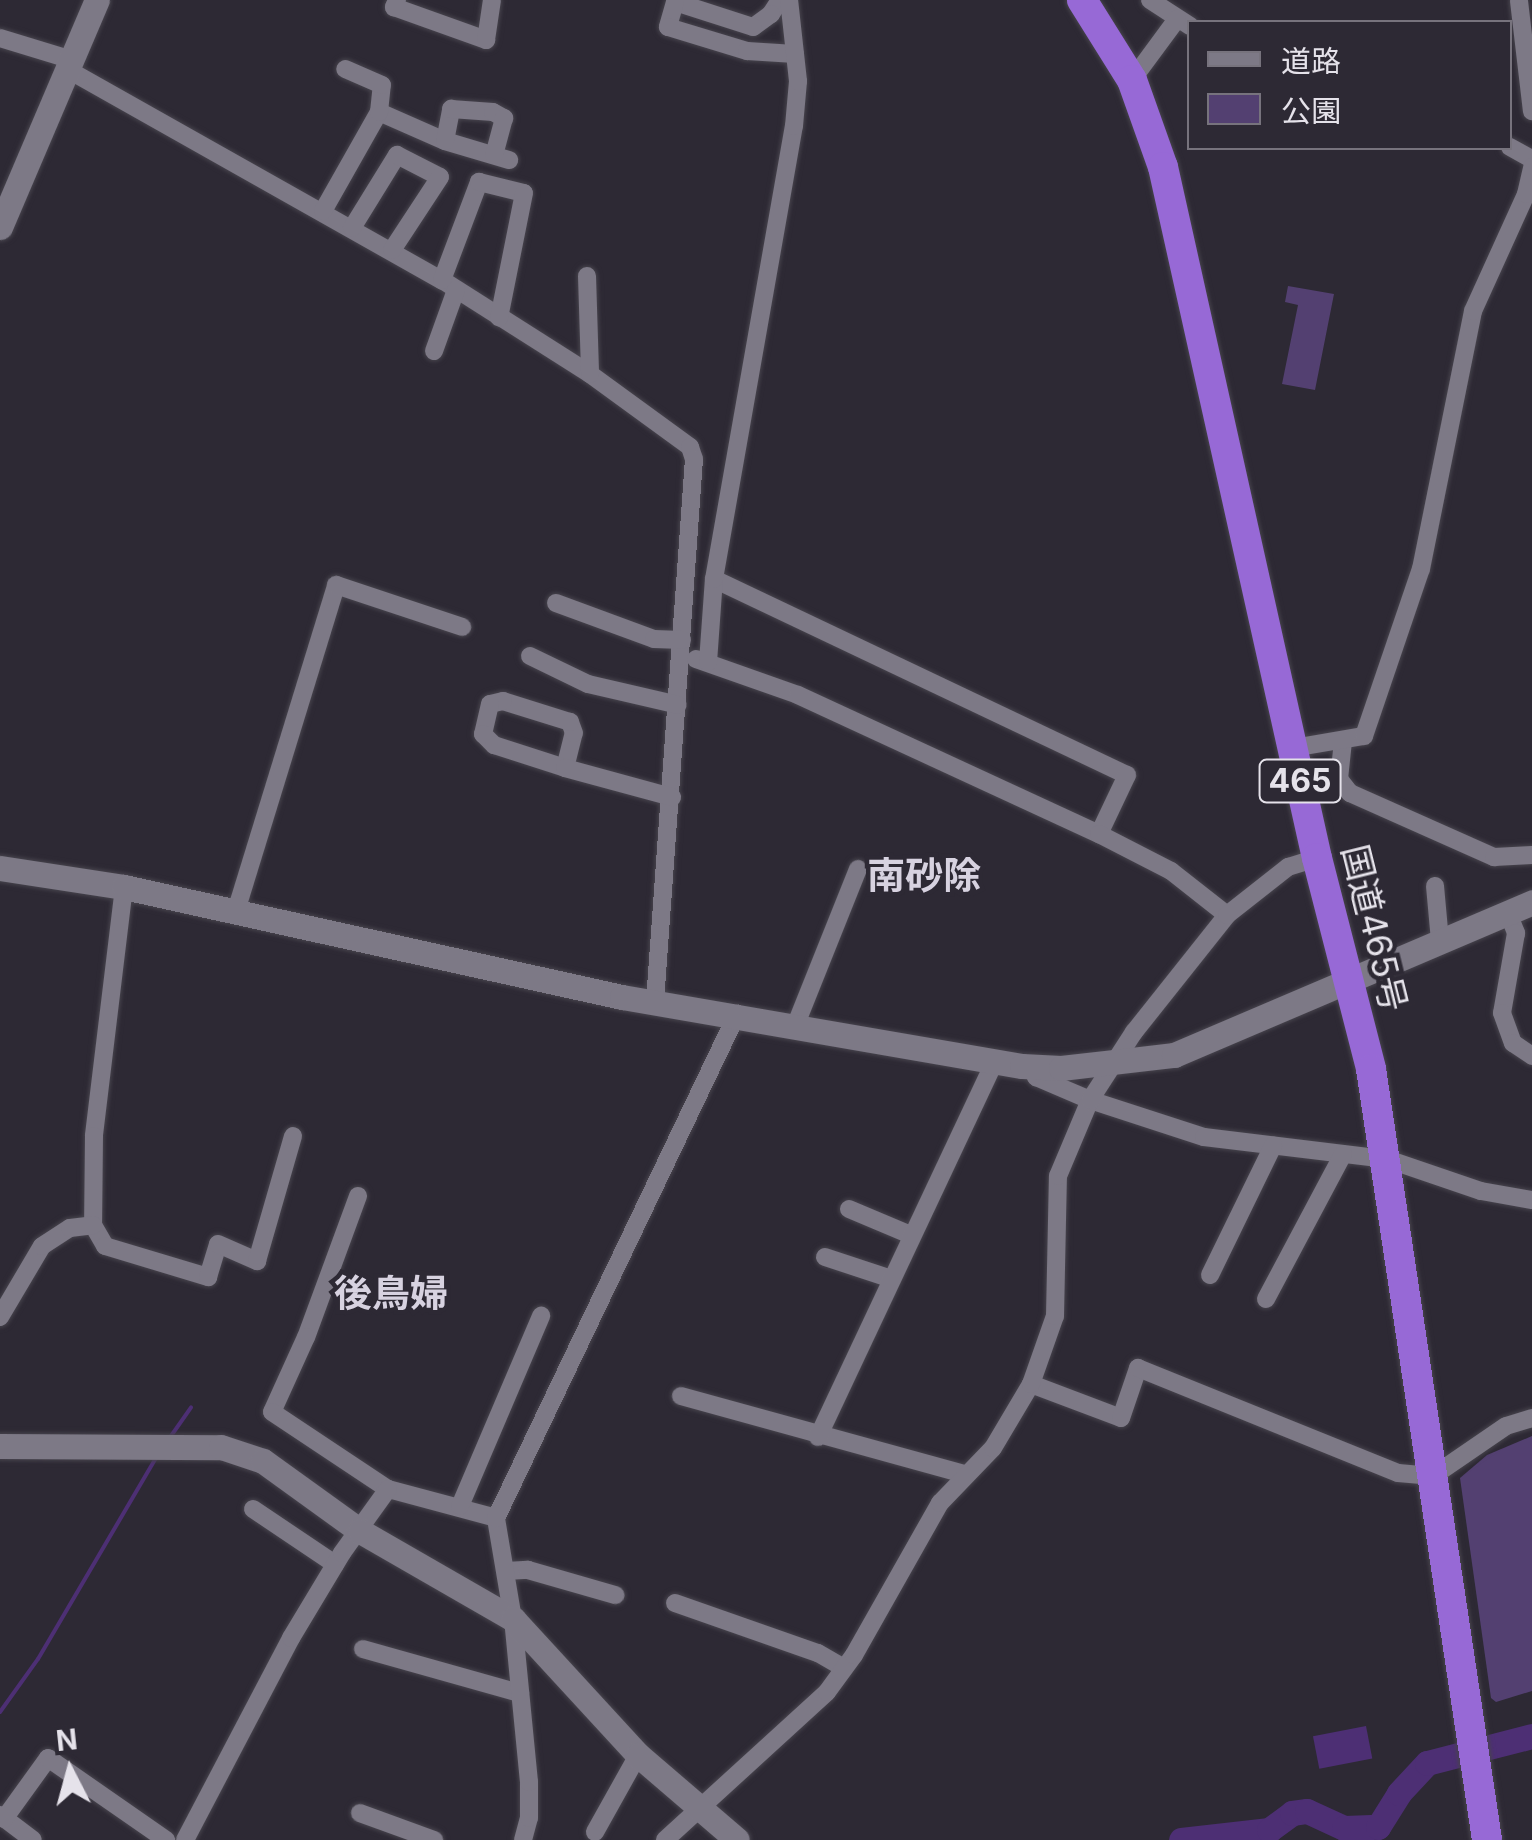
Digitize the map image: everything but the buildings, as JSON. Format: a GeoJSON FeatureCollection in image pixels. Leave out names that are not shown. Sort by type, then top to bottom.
{"type":"FeatureCollection","features":[{"type":"Feature","properties":{"kind":"highway","name":"国道465号"},"geometry":{"type":"LineString","coordinates":[[1082,0],[1132,80],[1176,216],[1317,858],[1350,979],[1387,1159],[1487,1840]]}},
{"type":"Feature","properties":{"kind":"street"},"geometry":{"type":"LineString","coordinates":[[0,227],[97,0]]}},
{"type":"Feature","properties":{"kind":"street"},"geometry":{"type":"LineString","coordinates":[[397,0],[394,7],[486,40],[492,0]]}},
{"type":"Feature","properties":{"kind":"street"},"geometry":{"type":"LineString","coordinates":[[780,0],[753,28],[675,2],[668,27],[747,51],[795,54]]}},
{"type":"Feature","properties":{"kind":"street"},"geometry":{"type":"LineString","coordinates":[[708,662],[714,579],[794,126],[795,54],[789,0]]}},
{"type":"Feature","properties":{"kind":"street"},"geometry":{"type":"LineString","coordinates":[[1132,80],[1183,22],[1150,0]]}},
{"type":"Feature","properties":{"kind":"street"},"geometry":{"type":"LineString","coordinates":[[1519,1],[1532,111]]}},
{"type":"Feature","properties":{"kind":"street"},"geometry":{"type":"LineString","coordinates":[[0,38],[67,64],[392,250],[590,374],[680,436],[694,459],[655,1002]]}},
{"type":"Feature","properties":{"kind":"street"},"geometry":{"type":"LineString","coordinates":[[323,211],[379,112],[382,85],[345,69]]}},
{"type":"Feature","properties":{"kind":"street"},"geometry":{"type":"LineString","coordinates":[[379,112],[445,141],[502,157],[504,118],[493,112],[452,109],[445,141]]}},
{"type":"Feature","properties":{"kind":"street"},"geometry":{"type":"LineString","coordinates":[[352,228],[397,155],[440,176],[392,250]]}},
{"type":"Feature","properties":{"kind":"street"},"geometry":{"type":"LineString","coordinates":[[1293,748],[1364,736],[1421,569],[1473,311],[1526,194],[1532,166]]}},
{"type":"Feature","properties":{"kind":"street"},"geometry":{"type":"LineString","coordinates":[[434,351],[479,182],[524,193],[499,318]]}},
{"type":"Feature","properties":{"kind":"street"},"geometry":{"type":"LineString","coordinates":[[587,276],[590,374]]}},
{"type":"Feature","properties":{"kind":"street"},"geometry":{"type":"LineString","coordinates":[[714,579],[1127,775],[1099,834]]}},
{"type":"Feature","properties":{"kind":"street"},"geometry":{"type":"LineString","coordinates":[[236,910],[336,585],[462,627]]}},
{"type":"Feature","properties":{"kind":"street"},"geometry":{"type":"LineString","coordinates":[[556,603],[682,647],[708,662],[798,695],[1099,834],[1171,872],[1227,916]]}},
{"type":"Feature","properties":{"kind":"street"},"geometry":{"type":"LineString","coordinates":[[530,656],[588,684],[678,705]]}},
{"type":"Feature","properties":{"kind":"street"},"geometry":{"type":"LineString","coordinates":[[564,768],[574,733],[570,722],[503,701],[490,704],[483,734],[486,740],[564,768],[672,797]]}},
{"type":"Feature","properties":{"kind":"street"},"geometry":{"type":"LineString","coordinates":[[1342,741],[1340,779],[1350,793],[1494,857],[1532,855]]}},
{"type":"Feature","properties":{"kind":"street"},"geometry":{"type":"LineString","coordinates":[[664,1840],[827,1692],[922,1532],[964,1474],[994,1448],[1031,1384],[1056,1316],[1058,1176],[1090,1100],[1227,916],[1288,867],[1317,858]]}},
{"type":"Feature","properties":{"kind":"street"},"geometry":{"type":"LineString","coordinates":[[0,868],[124,887],[655,1002],[1032,1066],[1114,1063],[1174,1054],[1532,902]]}},
{"type":"Feature","properties":{"kind":"street"},"geometry":{"type":"LineString","coordinates":[[796,1024],[858,869]]}},
{"type":"Feature","properties":{"kind":"street"},"geometry":{"type":"LineString","coordinates":[[1435,886],[1440,941]]}},
{"type":"Feature","properties":{"kind":"street"},"geometry":{"type":"LineString","coordinates":[[124,887],[94,1136],[94,1225],[105,1246],[208,1277],[218,1244],[257,1261],[294,1136]]}},
{"type":"Feature","properties":{"kind":"street"},"geometry":{"type":"LineString","coordinates":[[1508,913],[1516,933],[1502,1013],[1514,1043],[1532,1056]]}},
{"type":"Feature","properties":{"kind":"street"},"geometry":{"type":"LineString","coordinates":[[523,1840],[529,1818],[530,1782],[513,1619],[496,1518],[737,1014]]}},
{"type":"Feature","properties":{"kind":"street"},"geometry":{"type":"LineString","coordinates":[[818,1437],[889,1278],[995,1061]]}},
{"type":"Feature","properties":{"kind":"street"},"geometry":{"type":"LineString","coordinates":[[1032,1066],[1036,1077],[1090,1100],[1204,1137],[1387,1159],[1481,1191],[1532,1200]]}},
{"type":"Feature","properties":{"kind":"street"},"geometry":{"type":"LineString","coordinates":[[1210,1275],[1273,1146]]}},
{"type":"Feature","properties":{"kind":"street"},"geometry":{"type":"LineString","coordinates":[[1266,1298],[1344,1154]]}},
{"type":"Feature","properties":{"kind":"street"},"geometry":{"type":"LineString","coordinates":[[358,1196],[306,1337],[272,1412],[388,1489],[496,1518]]}},
{"type":"Feature","properties":{"kind":"street"},"geometry":{"type":"LineString","coordinates":[[850,1209],[912,1234]]}},
{"type":"Feature","properties":{"kind":"street"},"geometry":{"type":"LineString","coordinates":[[0,1317],[42,1246],[70,1228],[94,1225]]}},
{"type":"Feature","properties":{"kind":"street"},"geometry":{"type":"LineString","coordinates":[[825,1257],[889,1278]]}},
{"type":"Feature","properties":{"kind":"street"},"geometry":{"type":"LineString","coordinates":[[460,1506],[542,1316]]}},
{"type":"Feature","properties":{"kind":"street"},"geometry":{"type":"LineString","coordinates":[[1031,1384],[1121,1418],[1138,1368],[1398,1473],[1433,1476],[1506,1426],[1532,1418]]}},
{"type":"Feature","properties":{"kind":"street"},"geometry":{"type":"LineString","coordinates":[[681,1396],[818,1437],[964,1474]]}},
{"type":"Feature","properties":{"kind":"street"},"geometry":{"type":"LineString","coordinates":[[0,1446],[221,1447],[244,1452],[360,1531],[513,1619],[638,1755],[737,1840]]}},
{"type":"Feature","properties":{"kind":"street"},"geometry":{"type":"LineString","coordinates":[[185,1840],[336,1564],[388,1489]]}},
{"type":"Feature","properties":{"kind":"street"},"geometry":{"type":"LineString","coordinates":[[253,1509],[336,1564]]}},
{"type":"Feature","properties":{"kind":"street"},"geometry":{"type":"LineString","coordinates":[[506,1570],[528,1570],[615,1595]]}},
{"type":"Feature","properties":{"kind":"street"},"geometry":{"type":"LineString","coordinates":[[674,1603],[818,1653],[844,1668]]}},
{"type":"Feature","properties":{"kind":"street"},"geometry":{"type":"LineString","coordinates":[[363,1649],[520,1693]]}},
{"type":"Feature","properties":{"kind":"street"},"geometry":{"type":"LineString","coordinates":[[595,1832],[638,1755]]}},
{"type":"Feature","properties":{"kind":"street"},"geometry":{"type":"LineString","coordinates":[[33,1840],[2,1817],[48,1758],[166,1840]]}},
{"type":"Feature","properties":{"kind":"street"},"geometry":{"type":"LineString","coordinates":[[360,1812],[434,1840]]}},
{"type":"Feature","properties":{"kind":"green space"},"geometry":{"type":"Polygon","coordinates":[[[1288,286],[1334,294],[1315,390],[1282,384],[1298,305],[1285,302],[1288,286]]]}},
{"type":"Feature","properties":{"kind":"green space"},"geometry":{"type":"Polygon","coordinates":[[[1532,1436],[1532,1691],[1496,1702],[1491,1698],[1460,1478],[1487,1455],[1532,1436]]]}},
{"type":"Feature","properties":{"kind":"shaded area"},"geometry":{"type":"Polygon","coordinates":[[[1366,1726],[1372,1758],[1319,1769],[1313,1736],[1366,1726]]]}},
{"type":"Feature","properties":{"kind":"waterway"},"geometry":{"type":"LineString","coordinates":[[171,1436],[191,1407]]}},
{"type":"Feature","properties":{"kind":"waterway"},"geometry":{"type":"LineString","coordinates":[[0,1712],[38,1659],[157,1456]]}},
{"type":"Feature","properties":{"kind":"waterway"},"geometry":{"type":"LineString","coordinates":[[1181,1840],[1269,1830],[1292,1813],[1307,1811],[1344,1828],[1378,1827],[1399,1793],[1427,1763],[1532,1736]]}},
{"type":"Feature","properties":{"kind":"district","name":"南砂除"},"geometry":{"type":"Point","coordinates":[924,876]}},
{"type":"Feature","properties":{"kind":"district","name":"後鳥婦"},"geometry":{"type":"Point","coordinates":[391,1294]}}]}
